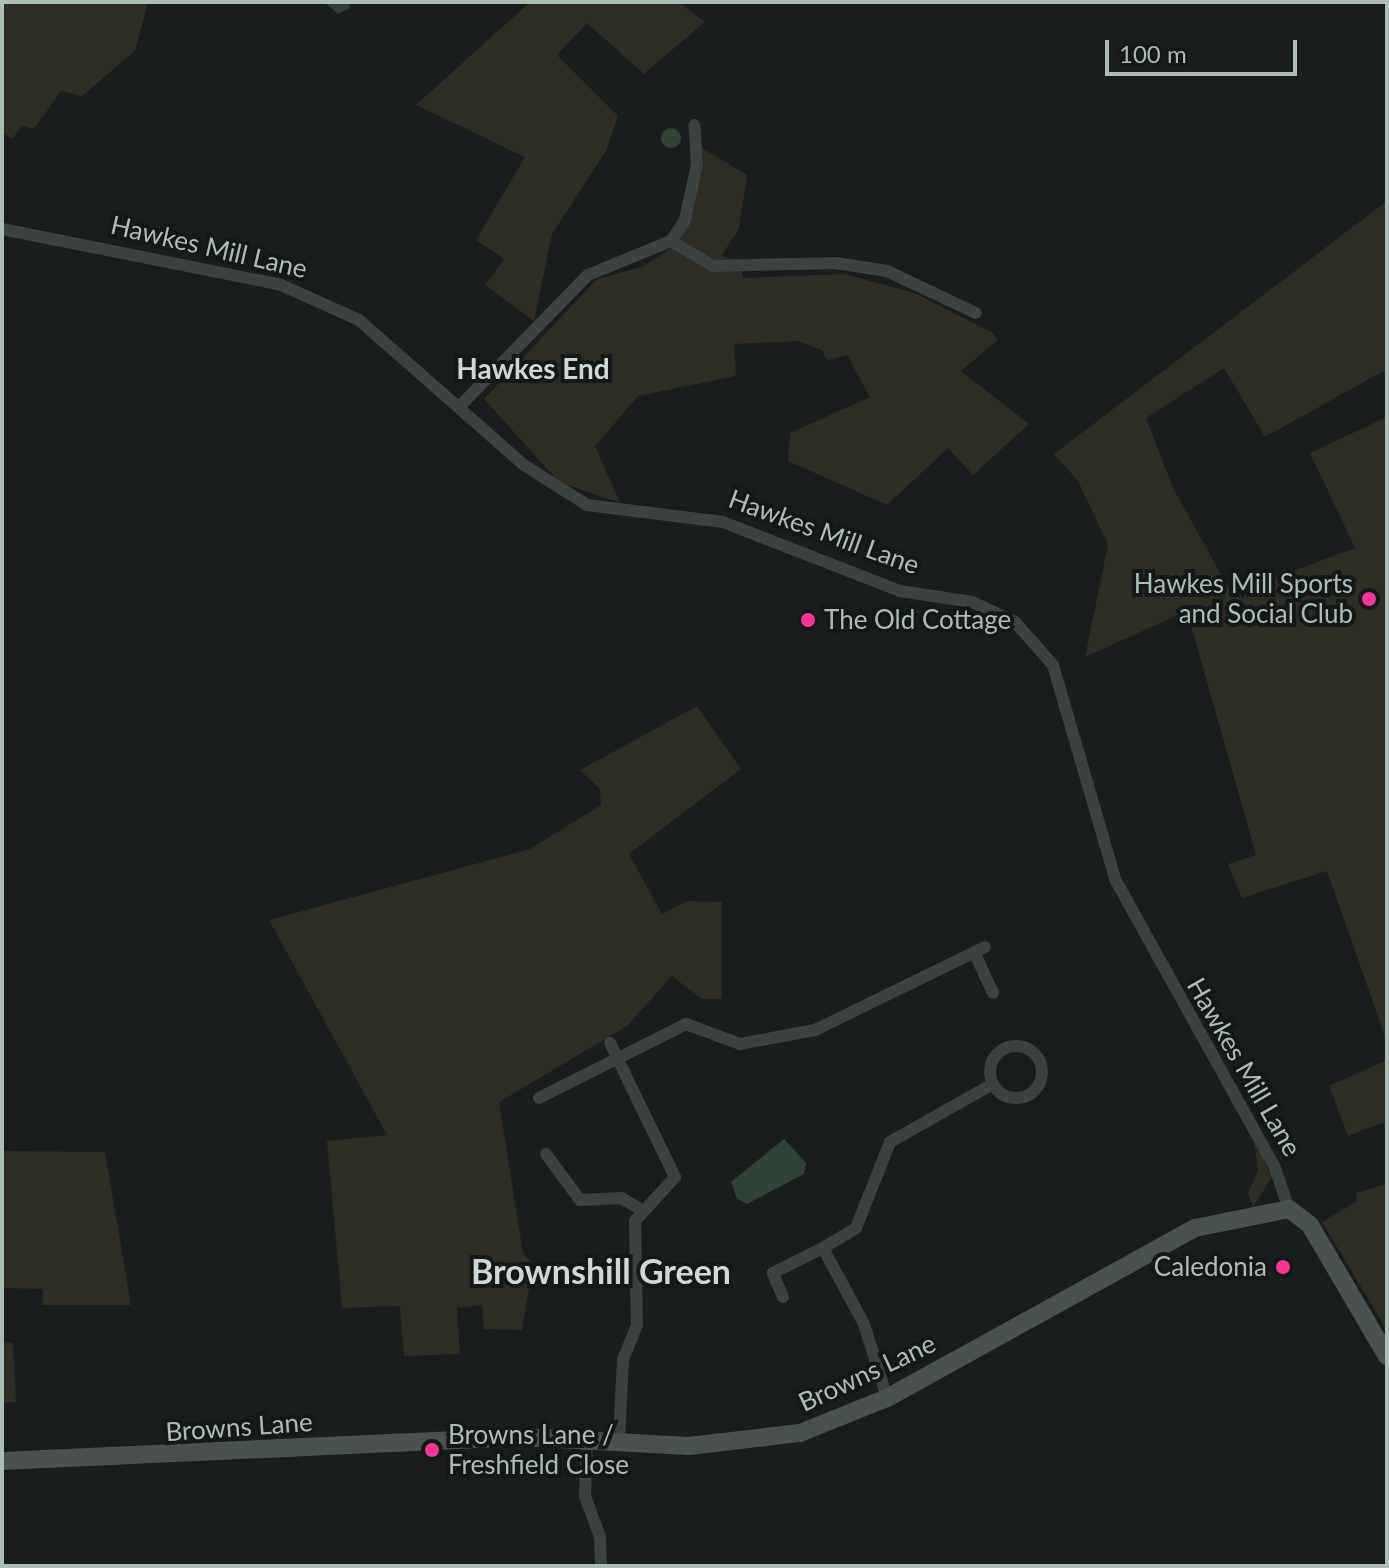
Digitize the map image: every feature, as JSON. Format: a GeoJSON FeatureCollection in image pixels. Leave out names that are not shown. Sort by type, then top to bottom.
{"type":"FeatureCollection","features":[{"type":"Feature","properties":{"kind":"street"},"geometry":{"type":"LineString","coordinates":[[460,406],[588,275],[671,241],[685,220],[697,164],[694,125]]}},
{"type":"Feature","properties":{"kind":"street","name":"Hawkes Mill Lane"},"geometry":{"type":"LineString","coordinates":[[2,229],[288,288],[359,320],[524,465],[587,505],[723,522],[900,591],[986,606],[1028,633],[1053,665],[1115,879],[1275,1168],[1289,1209],[1310,1225],[1387,1356]]}},
{"type":"Feature","properties":{"kind":"street"},"geometry":{"type":"LineString","coordinates":[[671,241],[713,266],[836,263],[887,271],[976,313]]}},
{"type":"Feature","properties":{"kind":"street"},"geometry":{"type":"LineString","coordinates":[[539,1098],[686,1024],[740,1044],[815,1030],[979,949],[993,993]]}},
{"type":"Feature","properties":{"kind":"street"},"geometry":{"type":"LineString","coordinates":[[610,1043],[675,1172],[672,1187],[641,1209],[634,1229],[637,1325],[623,1359],[619,1441]]}},
{"type":"Feature","properties":{"kind":"street"},"geometry":{"type":"LineString","coordinates":[[1006,1049],[1026,1049],[1040,1064],[1039,1083],[1026,1096],[1006,1096],[993,1084],[992,1063],[1006,1049]]}},
{"type":"Feature","properties":{"kind":"street"},"geometry":{"type":"LineString","coordinates":[[783,1297],[773,1273],[856,1228],[890,1142],[993,1084]]}},
{"type":"Feature","properties":{"kind":"street"},"geometry":{"type":"LineString","coordinates":[[546,1154],[580,1200],[621,1198],[641,1209]]}},
{"type":"Feature","properties":{"kind":"street","name":"Browns Lane"},"geometry":{"type":"LineString","coordinates":[[2,1461],[587,1439],[761,1440],[836,1421],[887,1398],[1176,1237],[1289,1209]]}},
{"type":"Feature","properties":{"kind":"street"},"geometry":{"type":"LineString","coordinates":[[823,1248],[864,1324],[887,1398]]}},
{"type":"Feature","properties":{"kind":"street"},"geometry":{"type":"LineString","coordinates":[[587,1439],[585,1496],[600,1537],[601,1566]]}},
{"type":"Feature","properties":{"kind":"shaded area"},"geometry":{"type":"Polygon","coordinates":[[[2,2],[148,2],[135,51],[82,96],[61,91],[34,129],[22,126],[12,139],[2,132],[2,2]]]}},
{"type":"Feature","properties":{"kind":"shaded area"},"geometry":{"type":"Polygon","coordinates":[[[324,2],[349,2],[350,8],[338,14],[324,2]]]}},
{"type":"Feature","properties":{"kind":"shaded area"},"geometry":{"type":"Polygon","coordinates":[[[530,2],[678,2],[705,22],[644,74],[587,23],[557,55],[618,116],[606,151],[552,234],[534,321],[485,285],[504,259],[476,240],[525,157],[416,105],[530,2]]]}},
{"type":"Feature","properties":{"kind":"shaded area"},"geometry":{"type":"Polygon","coordinates":[[[671,128],[678,131],[681,138],[678,145],[671,148],[664,145],[661,138],[664,131],[671,128]]]}},
{"type":"Feature","properties":{"kind":"shaded area"},"geometry":{"type":"Polygon","coordinates":[[[702,148],[747,175],[739,229],[721,256],[739,261],[743,278],[844,274],[915,293],[993,333],[998,340],[961,371],[1029,424],[973,475],[948,448],[887,505],[788,461],[790,433],[870,397],[847,355],[827,360],[822,350],[797,341],[734,344],[736,376],[638,396],[595,446],[620,503],[559,482],[484,399],[597,279],[642,267],[672,248],[702,148]]]}},
{"type":"Feature","properties":{"kind":"shaded area"},"geometry":{"type":"Polygon","coordinates":[[[1387,201],[1387,369],[1265,437],[1224,368],[1146,418],[1173,488],[1232,594],[1355,548],[1310,453],[1387,417],[1387,1042],[1327,871],[1242,898],[1228,864],[1256,855],[1187,611],[1085,657],[1108,545],[1078,481],[1054,454],[1387,201]]]}},
{"type":"Feature","properties":{"kind":"shaded area"},"geometry":{"type":"Polygon","coordinates":[[[697,706],[741,769],[629,854],[662,914],[687,901],[722,902],[722,999],[702,999],[672,976],[627,1026],[499,1102],[523,1253],[533,1265],[522,1330],[484,1329],[482,1305],[457,1308],[460,1354],[404,1356],[400,1306],[342,1308],[327,1141],[387,1135],[269,920],[530,849],[601,805],[600,789],[580,770],[697,706]]]}},
{"type":"Feature","properties":{"kind":"shaded area"},"geometry":{"type":"Polygon","coordinates":[[[1387,1060],[1387,1121],[1348,1136],[1329,1086],[1387,1060]]]}},
{"type":"Feature","properties":{"kind":"shaded area"},"geometry":{"type":"Polygon","coordinates":[[[784,1139],[806,1163],[804,1174],[747,1204],[737,1199],[731,1182],[784,1139]]]}},
{"type":"Feature","properties":{"kind":"shaded area"},"geometry":{"type":"Polygon","coordinates":[[[1254,1140],[1272,1177],[1253,1207],[1248,1193],[1258,1171],[1254,1140]]]}},
{"type":"Feature","properties":{"kind":"shaded area"},"geometry":{"type":"Polygon","coordinates":[[[2,1151],[105,1152],[131,1305],[42,1305],[43,1289],[2,1288],[2,1151]]]}},
{"type":"Feature","properties":{"kind":"shaded area"},"geometry":{"type":"Polygon","coordinates":[[[1387,1184],[1387,1330],[1322,1222],[1357,1201],[1356,1193],[1387,1184]]]}},
{"type":"Feature","properties":{"kind":"shaded area"},"geometry":{"type":"Polygon","coordinates":[[[2,1320],[4,1342],[13,1343],[16,1402],[2,1403],[2,1320]]]}},
{"type":"Feature","properties":{"kind":"place","name":"Hawkes Mill Sports and Social Club"},"geometry":{"type":"Point","coordinates":[1369,599]}},
{"type":"Feature","properties":{"kind":"place","name":"The Old Cottage"},"geometry":{"type":"Point","coordinates":[808,620]}},
{"type":"Feature","properties":{"kind":"place","name":"Caledonia"},"geometry":{"type":"Point","coordinates":[1283,1267]}},
{"type":"Feature","properties":{"kind":"place","name":"Browns Lane / Freshfield Close"},"geometry":{"type":"Point","coordinates":[432,1450]}},
{"type":"Feature","properties":{"kind":"district","name":"Hawkes End"},"geometry":{"type":"Point","coordinates":[533,368]}},
{"type":"Feature","properties":{"kind":"district","name":"Brownshill Green"},"geometry":{"type":"Point","coordinates":[601,1271]}}]}
